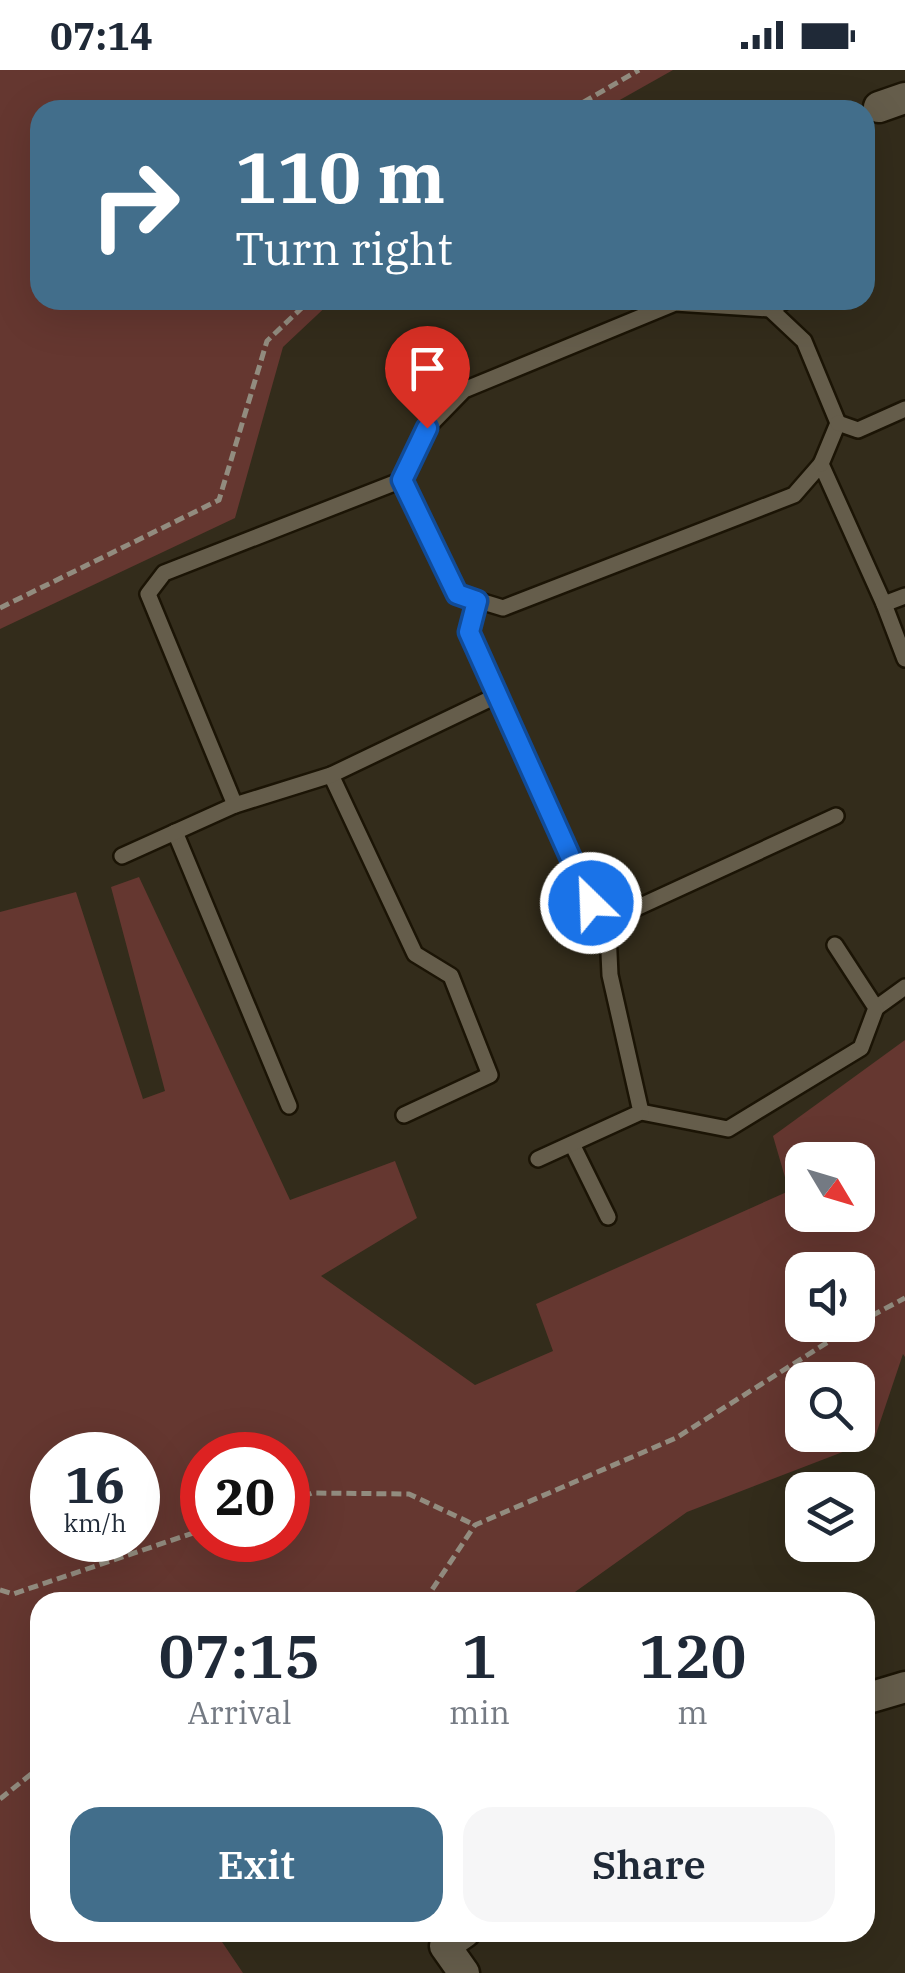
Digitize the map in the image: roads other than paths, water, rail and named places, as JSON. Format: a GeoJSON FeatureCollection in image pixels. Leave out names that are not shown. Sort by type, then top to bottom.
{"type":"FeatureCollection","features":[{"type":"Feature","properties":{"kind":"street"},"geometry":{"type":"LineString","coordinates":[[875,1696],[905,1687]]}},
{"type":"Feature","properties":{"kind":"street"},"geometry":{"type":"LineString","coordinates":[[451,1942],[445,1946],[464,1973]]}},
{"type":"Feature","properties":{"kind":"lane"},"geometry":{"type":"LineString","coordinates":[[235,804],[148,594],[164,572],[402,480],[427,428],[464,390],[657,310]]}},
{"type":"Feature","properties":{"kind":"lane"},"geometry":{"type":"LineString","coordinates":[[402,480],[457,594],[502,608],[794,495],[822,464],[838,422],[804,340],[771,310]]}},
{"type":"Feature","properties":{"kind":"lane"},"geometry":{"type":"LineString","coordinates":[[838,422],[858,430],[905,409]]}},
{"type":"Feature","properties":{"kind":"lane"},"geometry":{"type":"LineString","coordinates":[[822,464],[905,659]]}},
{"type":"Feature","properties":{"kind":"lane"},"geometry":{"type":"LineString","coordinates":[[884,604],[905,596]]}},
{"type":"Feature","properties":{"kind":"lane"},"geometry":{"type":"LineString","coordinates":[[477,601],[469,632],[591,903],[621,915],[836,816]]}},
{"type":"Feature","properties":{"kind":"lane"},"geometry":{"type":"LineString","coordinates":[[122,856],[235,804],[331,775],[498,695]]}},
{"type":"Feature","properties":{"kind":"lane"},"geometry":{"type":"LineString","coordinates":[[331,775],[415,954],[451,976],[490,1075],[404,1115]]}},
{"type":"Feature","properties":{"kind":"lane"},"geometry":{"type":"LineString","coordinates":[[175,832],[289,1106]]}},
{"type":"Feature","properties":{"kind":"lane"},"geometry":{"type":"LineString","coordinates":[[607,910],[610,975],[641,1112]]}},
{"type":"Feature","properties":{"kind":"lane"},"geometry":{"type":"LineString","coordinates":[[834,945],[876,1008]]}},
{"type":"Feature","properties":{"kind":"lane"},"geometry":{"type":"LineString","coordinates":[[538,1160],[641,1112],[728,1129],[861,1048],[876,1008],[905,988]]}},
{"type":"Feature","properties":{"kind":"lane"},"geometry":{"type":"LineString","coordinates":[[572,1144],[608,1217]]}}]}
